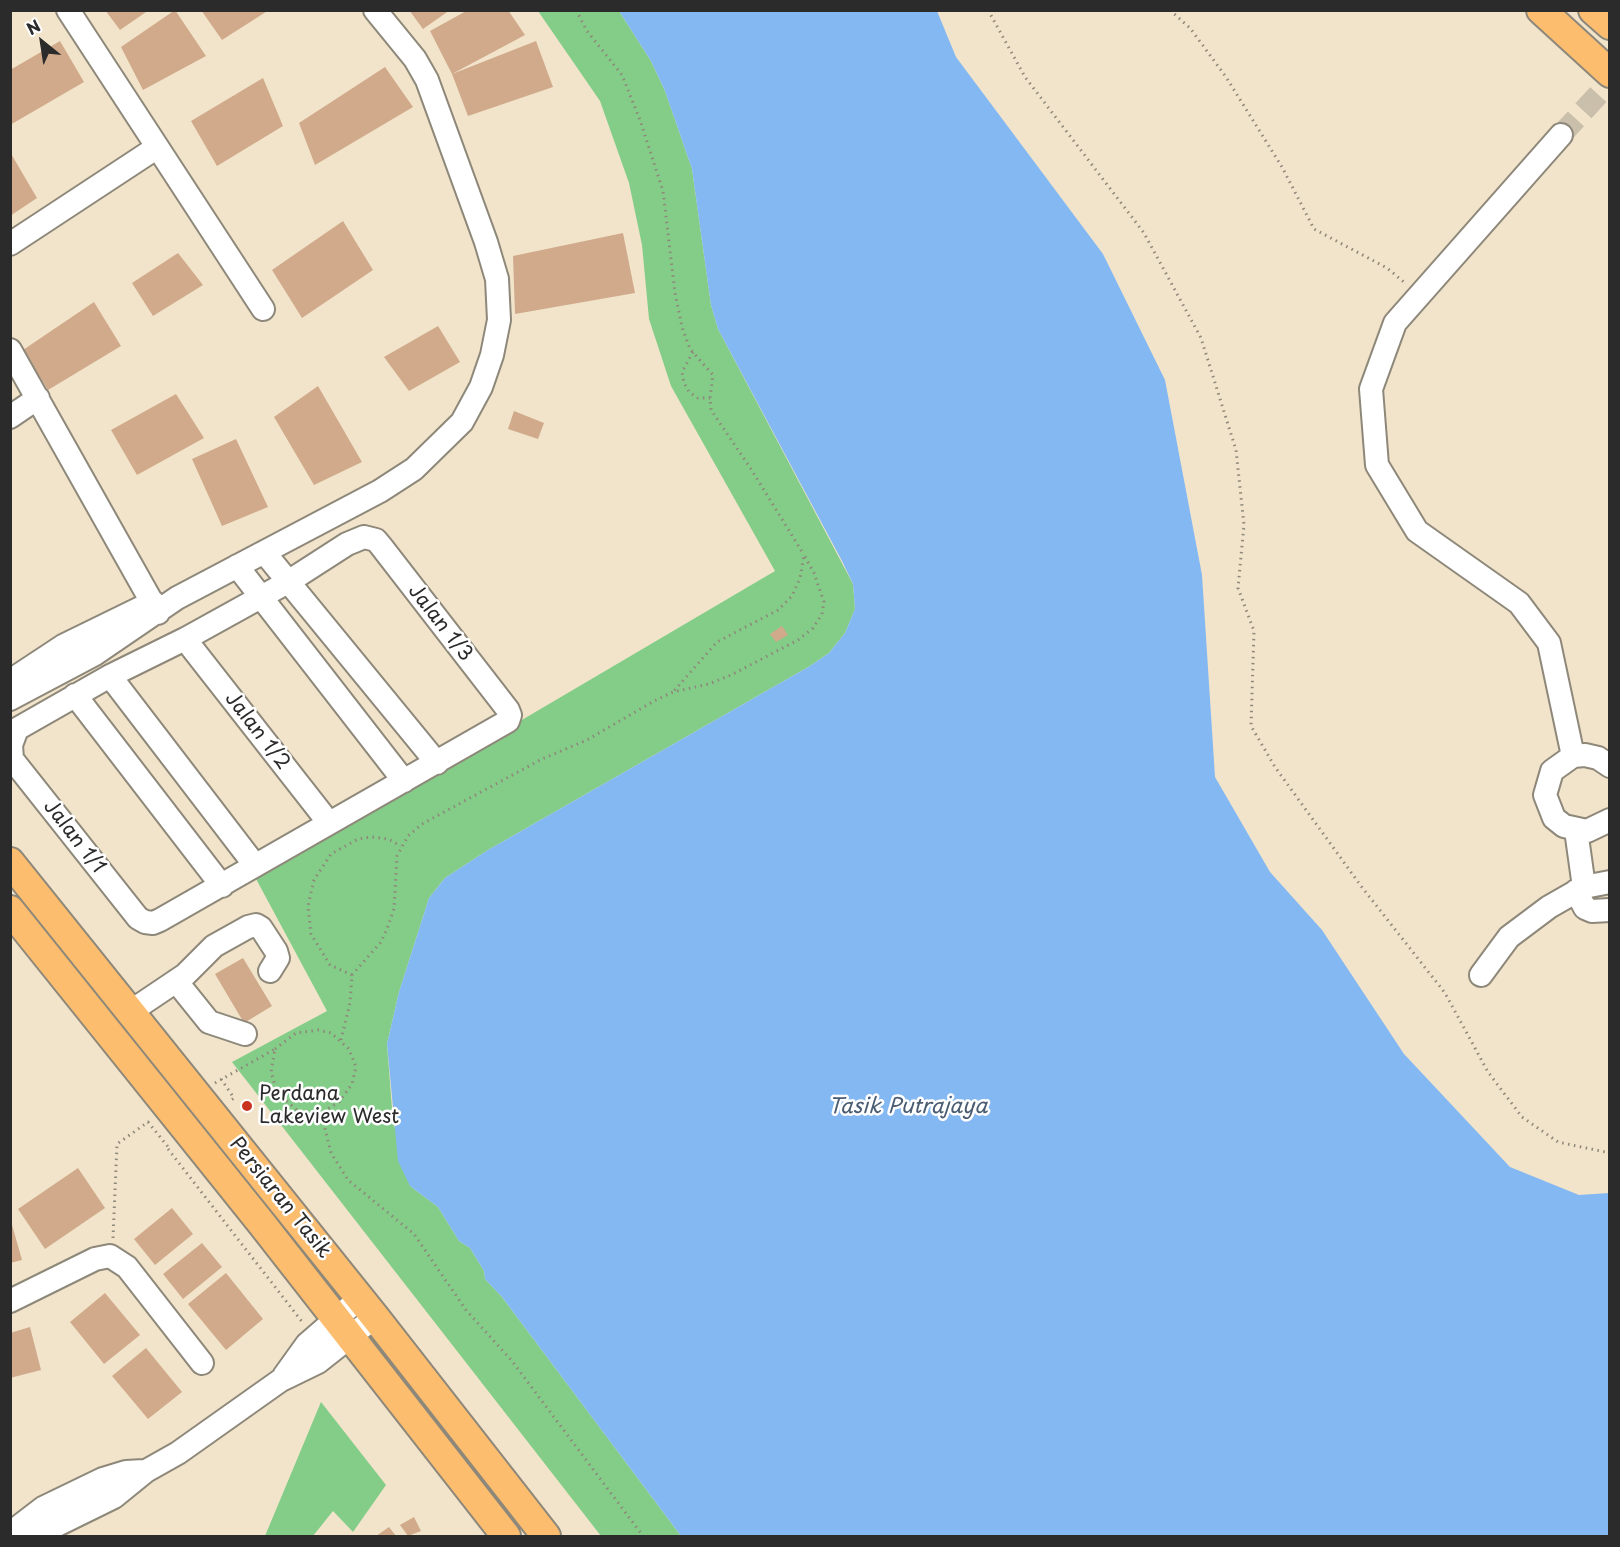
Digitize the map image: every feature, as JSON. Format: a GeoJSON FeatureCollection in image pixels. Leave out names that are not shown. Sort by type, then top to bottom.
{"type":"FeatureCollection","features":[{"type":"Feature","properties":{"kind":"main road"},"geometry":{"type":"LineString","coordinates":[[1541,10],[1610,73]]}},
{"type":"Feature","properties":{"kind":"main road"},"geometry":{"type":"LineString","coordinates":[[1593,10],[1610,26]]}},
{"type":"Feature","properties":{"kind":"main road","name":"Persiaran Tasik"},"geometry":{"type":"LineString","coordinates":[[10,862],[368,1308],[546,1536]]}},
{"type":"Feature","properties":{"kind":"main road","name":"Persiaran Tasik"},"geometry":{"type":"LineString","coordinates":[[10,910],[178,1141],[342,1327],[506,1536]]}},
{"type":"Feature","properties":{"kind":"street"},"geometry":{"type":"LineString","coordinates":[[68,10],[263,309]]}},
{"type":"Feature","properties":{"kind":"street"},"geometry":{"type":"LineString","coordinates":[[10,699],[155,607],[177,598],[264,552],[380,490],[414,469],[462,422],[481,387],[492,355],[499,320],[496,279],[486,242],[437,105],[413,77],[375,10]]}},
{"type":"Feature","properties":{"kind":"street"},"geometry":{"type":"LineString","coordinates":[[1561,135],[1395,323],[1371,389],[1377,465],[1417,531],[1519,603],[1549,643],[1573,756]]}},
{"type":"Feature","properties":{"kind":"street"},"geometry":{"type":"LineString","coordinates":[[10,244],[156,148]]}},
{"type":"Feature","properties":{"kind":"street"},"geometry":{"type":"LineString","coordinates":[[10,350],[155,607]]}},
{"type":"Feature","properties":{"kind":"street"},"geometry":{"type":"LineString","coordinates":[[10,417],[38,398]]}},
{"type":"Feature","properties":{"kind":"street","name":"Jalan 1/3"},"geometry":{"type":"LineString","coordinates":[[288,582],[356,539],[370,538],[381,546],[510,715],[502,726],[437,763]]}},
{"type":"Feature","properties":{"kind":"street"},"geometry":{"type":"LineString","coordinates":[[264,552],[437,763],[254,864],[222,886],[75,695],[185,639],[288,582]]}},
{"type":"Feature","properties":{"kind":"street"},"geometry":{"type":"LineString","coordinates":[[237,566],[404,781]]}},
{"type":"Feature","properties":{"kind":"street"},"geometry":{"type":"LineString","coordinates":[[10,681],[63,646],[116,630]]}},
{"type":"Feature","properties":{"kind":"street","name":"Jalan 1/2"},"geometry":{"type":"LineString","coordinates":[[185,639],[328,823]]}},
{"type":"Feature","properties":{"kind":"street"},"geometry":{"type":"LineString","coordinates":[[110,676],[254,864]]}},
{"type":"Feature","properties":{"kind":"street","name":"Jalan 1/1"},"geometry":{"type":"LineString","coordinates":[[75,695],[17,729],[11,745],[12,759],[138,918],[145,922],[160,920],[222,886]]}},
{"type":"Feature","properties":{"kind":"street"},"geometry":{"type":"LineString","coordinates":[[1609,821],[1593,829],[1576,830],[1554,818],[1545,795],[1552,771],[1573,756],[1586,755],[1598,758],[1610,766]]}},
{"type":"Feature","properties":{"kind":"street"},"geometry":{"type":"LineString","coordinates":[[1576,830],[1580,889],[1585,908],[1592,911],[1610,910]]}},
{"type":"Feature","properties":{"kind":"street"},"geometry":{"type":"LineString","coordinates":[[1482,975],[1509,937],[1549,907],[1580,889],[1610,882]]}},
{"type":"Feature","properties":{"kind":"street"},"geometry":{"type":"LineString","coordinates":[[130,1012],[176,981],[214,946],[255,925],[266,936],[278,958],[270,971]]}},
{"type":"Feature","properties":{"kind":"street"},"geometry":{"type":"LineString","coordinates":[[176,981],[209,1022],[245,1034]]}},
{"type":"Feature","properties":{"kind":"street"},"geometry":{"type":"LineString","coordinates":[[10,1301],[95,1258],[110,1256],[127,1267],[202,1363]]}},
{"type":"Feature","properties":{"kind":"street"},"geometry":{"type":"LineString","coordinates":[[281,1380],[314,1338],[342,1327],[368,1308]]}},
{"type":"Feature","properties":{"kind":"street"},"geometry":{"type":"LineString","coordinates":[[15,1530],[51,1528],[114,1497],[146,1471],[178,1453],[281,1380],[318,1362],[342,1327]]}},
{"type":"Feature","properties":{"kind":"path"},"geometry":{"type":"LineString","coordinates":[[341,1040],[351,1003],[352,975],[381,942],[394,909],[397,856],[401,846],[422,824],[542,759],[587,740],[673,692],[709,684],[788,647],[813,628],[822,614],[824,602],[814,573],[751,469],[711,410],[713,375],[693,352],[678,312],[663,191],[640,120],[622,75],[587,31],[576,10]]}},
{"type":"Feature","properties":{"kind":"path"},"geometry":{"type":"LineString","coordinates":[[988,10],[1024,77],[1144,233],[1200,338],[1236,450],[1244,525],[1238,588],[1254,631],[1251,726],[1275,767],[1361,886],[1445,993],[1488,1072],[1522,1117],[1558,1142],[1610,1153]]}},
{"type":"Feature","properties":{"kind":"path"},"geometry":{"type":"LineString","coordinates":[[1170,10],[1190,28],[1226,77],[1282,167],[1314,229],[1386,268],[1420,295]]}},
{"type":"Feature","properties":{"kind":"path"},"geometry":{"type":"LineString","coordinates":[[693,352],[682,372],[684,383],[689,392],[698,398],[710,398]]}},
{"type":"Feature","properties":{"kind":"path"},"geometry":{"type":"LineString","coordinates":[[673,692],[717,642],[778,610],[785,603],[800,578],[804,555]]}},
{"type":"Feature","properties":{"kind":"path"},"geometry":{"type":"LineString","coordinates":[[352,975],[330,965],[311,934],[308,906],[314,880],[331,854],[358,839],[372,837],[388,840],[401,846]]}},
{"type":"Feature","properties":{"kind":"path"},"geometry":{"type":"LineString","coordinates":[[198,1096],[237,1069],[275,1049],[296,1033],[308,1030],[332,1033],[341,1040],[354,1059],[355,1074],[352,1084],[339,1102],[321,1113],[298,1111],[282,1097],[272,1072],[275,1049]]}},
{"type":"Feature","properties":{"kind":"path"},"geometry":{"type":"LineString","coordinates":[[321,1113],[331,1153],[348,1180],[414,1234],[466,1310],[512,1361],[643,1536]]}},
{"type":"Feature","properties":{"kind":"path"},"geometry":{"type":"LineString","coordinates":[[110,1256],[115,1228],[117,1144],[148,1122],[178,1141],[314,1338]]}},
{"type":"Feature","properties":{"kind":"green space"},"geometry":{"type":"Polygon","coordinates":[[[538,11],[619,11],[651,61],[665,91],[692,169],[711,305],[718,329],[853,584],[855,609],[845,633],[829,653],[488,850],[445,878],[429,898],[399,992],[387,1044],[393,1121],[410,1186],[438,1207],[459,1241],[470,1248],[484,1271],[485,1279],[502,1297],[681,1536],[601,1536],[232,1062],[327,1011],[255,877],[775,571],[671,386],[649,319],[642,245],[629,183],[600,101],[538,11]]]}},
{"type":"Feature","properties":{"kind":"green space"},"geometry":{"type":"Polygon","coordinates":[[[321,1402],[386,1485],[353,1532],[333,1511],[313,1536],[265,1536],[321,1402]]]}},
{"type":"Feature","properties":{"kind":"water","name":"Tasik Putrajaya"},"geometry":{"type":"Polygon","coordinates":[[[619,11],[937,11],[956,57],[1103,254],[1165,380],[1202,575],[1215,777],[1270,872],[1322,930],[1404,1054],[1510,1167],[1579,1195],[1609,1193],[1609,1536],[681,1536],[502,1297],[485,1279],[484,1271],[470,1248],[459,1241],[438,1207],[410,1186],[398,1161],[387,1044],[399,992],[429,898],[445,878],[488,850],[810,666],[829,653],[845,633],[855,609],[853,584],[842,561],[718,329],[711,305],[692,169],[665,91],[651,61],[619,11]]]}},
{"type":"Feature","properties":{"kind":"building"},"geometry":{"type":"Polygon","coordinates":[[[105,10],[149,10],[120,30],[105,10]]]}},
{"type":"Feature","properties":{"kind":"building"},"geometry":{"type":"Polygon","coordinates":[[[175,10],[206,56],[143,90],[121,47],[175,10]]]}},
{"type":"Feature","properties":{"kind":"building"},"geometry":{"type":"Polygon","coordinates":[[[201,10],[269,10],[222,40],[201,10]]]}},
{"type":"Feature","properties":{"kind":"building"},"geometry":{"type":"Polygon","coordinates":[[[409,10],[450,10],[423,29],[409,10]]]}},
{"type":"Feature","properties":{"kind":"building"},"geometry":{"type":"Polygon","coordinates":[[[468,10],[508,10],[525,35],[452,74],[430,31],[468,10]]]}},
{"type":"Feature","properties":{"kind":"building"},"geometry":{"type":"Polygon","coordinates":[[[60,41],[84,82],[10,125],[10,70],[60,41]]]}},
{"type":"Feature","properties":{"kind":"building"},"geometry":{"type":"Polygon","coordinates":[[[536,41],[553,87],[468,116],[452,74],[536,41]]]}},
{"type":"Feature","properties":{"kind":"building"},"geometry":{"type":"Polygon","coordinates":[[[385,67],[413,107],[315,165],[299,123],[385,67]]]}},
{"type":"Feature","properties":{"kind":"building"},"geometry":{"type":"Polygon","coordinates":[[[263,78],[283,126],[217,166],[191,121],[263,78]]]}},
{"type":"Feature","properties":{"kind":"building"},"geometry":{"type":"Polygon","coordinates":[[[10,152],[37,198],[10,216],[10,152]]]}},
{"type":"Feature","properties":{"kind":"building"},"geometry":{"type":"Polygon","coordinates":[[[343,221],[373,270],[302,318],[272,270],[343,221]]]}},
{"type":"Feature","properties":{"kind":"building"},"geometry":{"type":"Polygon","coordinates":[[[623,233],[635,293],[515,314],[513,256],[623,233]]]}},
{"type":"Feature","properties":{"kind":"building"},"geometry":{"type":"Polygon","coordinates":[[[178,253],[203,285],[153,316],[132,283],[178,253]]]}},
{"type":"Feature","properties":{"kind":"building"},"geometry":{"type":"Polygon","coordinates":[[[94,302],[121,346],[48,390],[23,350],[94,302]]]}},
{"type":"Feature","properties":{"kind":"building"},"geometry":{"type":"Polygon","coordinates":[[[438,326],[460,362],[409,391],[384,357],[438,326]]]}},
{"type":"Feature","properties":{"kind":"building"},"geometry":{"type":"Polygon","coordinates":[[[318,386],[362,462],[314,485],[274,417],[318,386]]]}},
{"type":"Feature","properties":{"kind":"building"},"geometry":{"type":"Polygon","coordinates":[[[176,394],[204,438],[137,475],[111,430],[176,394]]]}},
{"type":"Feature","properties":{"kind":"building"},"geometry":{"type":"Polygon","coordinates":[[[514,411],[544,423],[538,439],[508,429],[514,411]]]}},
{"type":"Feature","properties":{"kind":"building"},"geometry":{"type":"Polygon","coordinates":[[[236,439],[268,507],[222,526],[192,459],[236,439]]]}},
{"type":"Feature","properties":{"kind":"building"},"geometry":{"type":"Polygon","coordinates":[[[782,626],[788,635],[776,642],[770,634],[782,626]]]}},
{"type":"Feature","properties":{"kind":"building"},"geometry":{"type":"Polygon","coordinates":[[[243,958],[272,1006],[244,1023],[215,974],[243,958]]]}},
{"type":"Feature","properties":{"kind":"building"},"geometry":{"type":"Polygon","coordinates":[[[78,1168],[105,1208],[45,1249],[18,1209],[78,1168]]]}},
{"type":"Feature","properties":{"kind":"building"},"geometry":{"type":"Polygon","coordinates":[[[172,1208],[193,1234],[155,1265],[134,1239],[172,1208]]]}},
{"type":"Feature","properties":{"kind":"building"},"geometry":{"type":"Polygon","coordinates":[[[10,1218],[22,1260],[10,1263],[10,1218]]]}},
{"type":"Feature","properties":{"kind":"building"},"geometry":{"type":"Polygon","coordinates":[[[202,1243],[222,1267],[183,1299],[163,1274],[202,1243]]]}},
{"type":"Feature","properties":{"kind":"building"},"geometry":{"type":"Polygon","coordinates":[[[226,1273],[263,1319],[226,1350],[188,1304],[226,1273]]]}},
{"type":"Feature","properties":{"kind":"building"},"geometry":{"type":"Polygon","coordinates":[[[105,1293],[140,1335],[104,1364],[70,1322],[105,1293]]]}},
{"type":"Feature","properties":{"kind":"building"},"geometry":{"type":"Polygon","coordinates":[[[30,1327],[41,1370],[10,1378],[10,1333],[30,1327]]]}},
{"type":"Feature","properties":{"kind":"building"},"geometry":{"type":"Polygon","coordinates":[[[146,1348],[182,1392],[148,1419],[112,1376],[146,1348]]]}},
{"type":"Feature","properties":{"kind":"building"},"geometry":{"type":"Polygon","coordinates":[[[414,1517],[421,1531],[408,1536],[400,1525],[414,1517]]]}},
{"type":"Feature","properties":{"kind":"building"},"geometry":{"type":"Polygon","coordinates":[[[389,1527],[396,1536],[376,1536],[389,1527]]]}},
{"type":"Feature","properties":{"kind":"tunnel"},"geometry":{"type":"LineString","coordinates":[[1561,135],[1610,82]]}},
{"type":"Feature","properties":{"kind":"place","name":"Perdana Lakeview West"},"geometry":{"type":"Point","coordinates":[247,1106]}}]}
